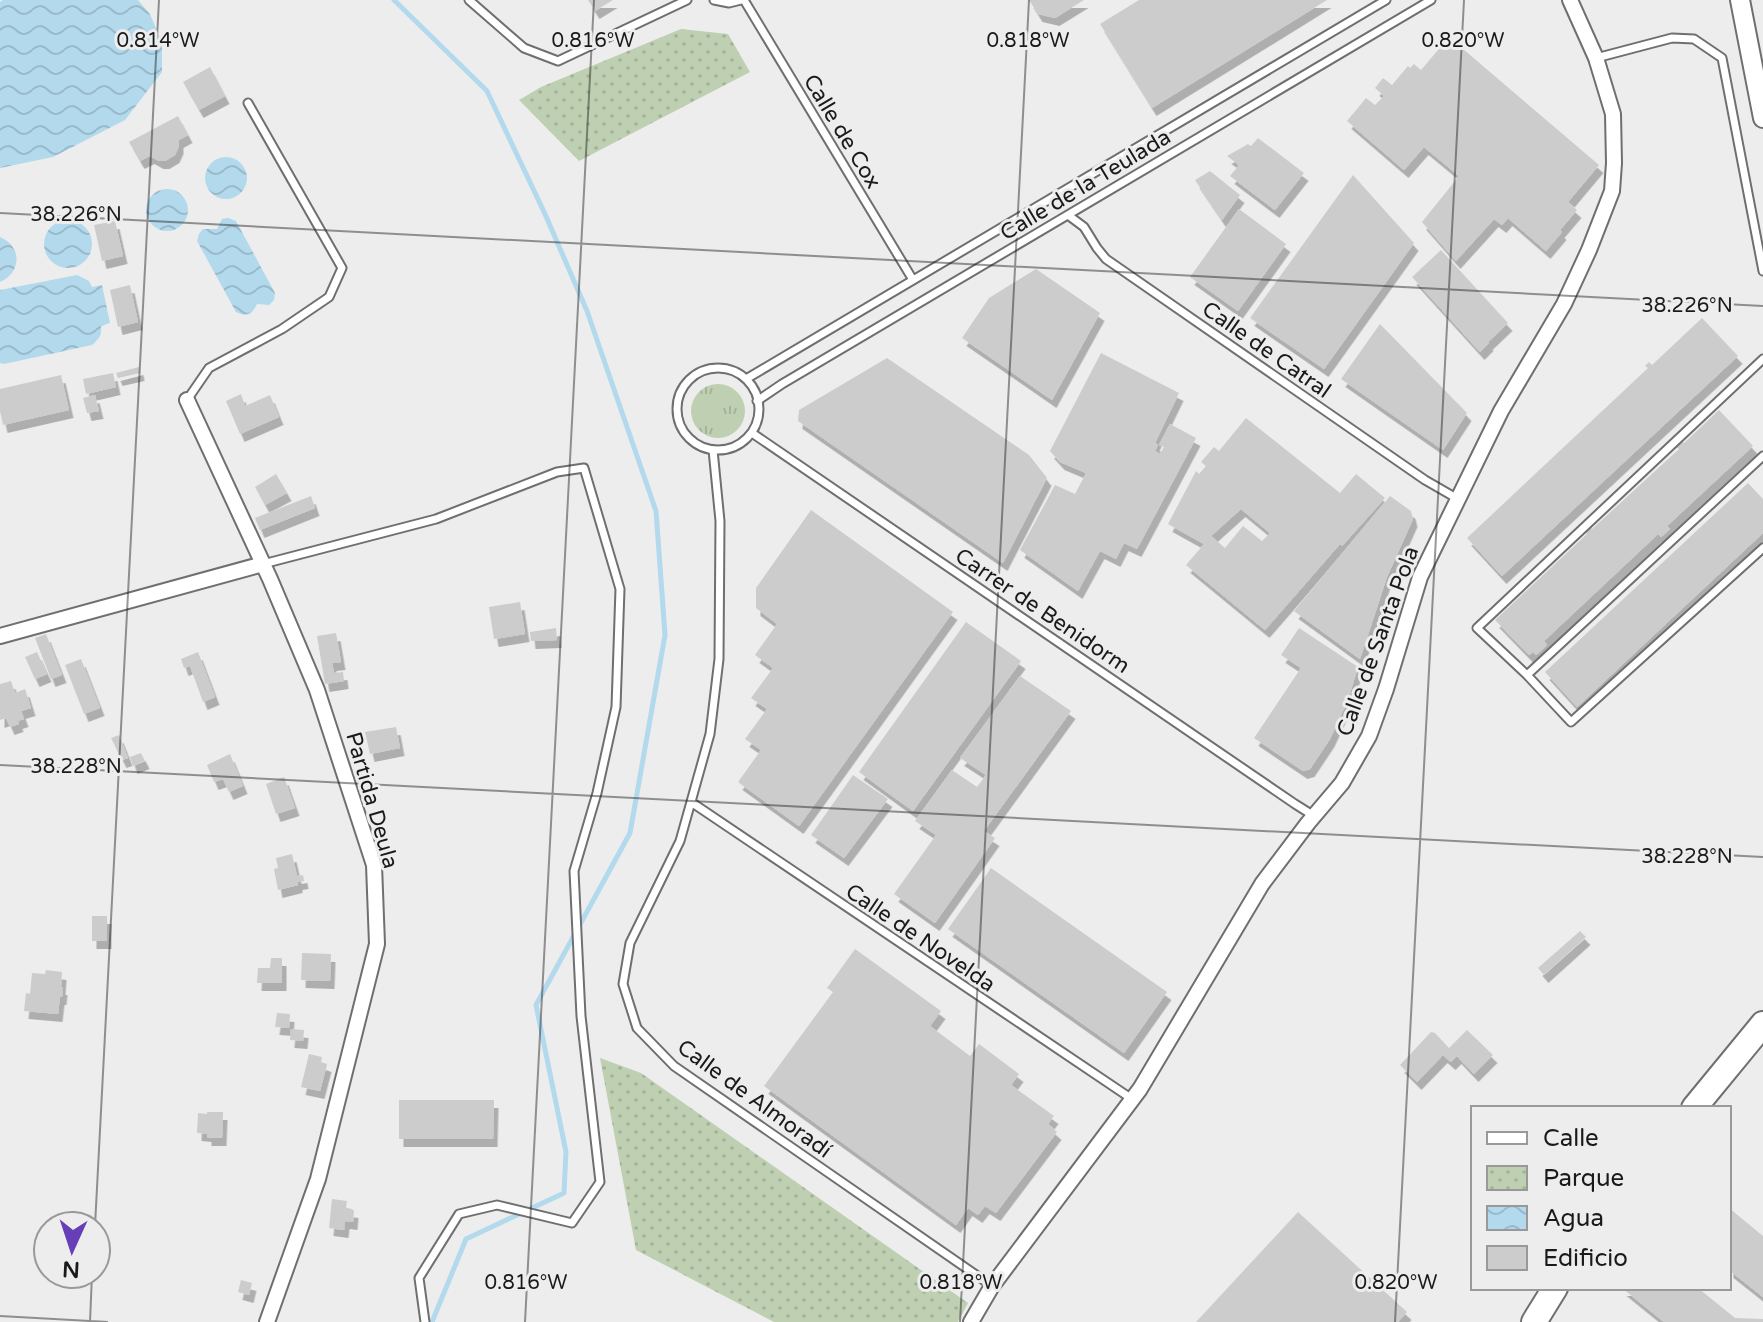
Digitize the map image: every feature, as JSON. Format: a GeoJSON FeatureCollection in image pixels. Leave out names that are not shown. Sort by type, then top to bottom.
{"type":"FeatureCollection","features":[{"type":"Feature","properties":{"kind":"highway"},"geometry":{"type":"LineString","coordinates":[[1696,1106],[1763,1024]]}},
{"type":"Feature","properties":{"kind":"highway"},"geometry":{"type":"LineString","coordinates":[[1538,1321],[1554,1290]]}},
{"type":"Feature","properties":{"kind":"street","name":"Calle de Santa Pola"},"geometry":{"type":"LineString","coordinates":[[971,1322],[992,1286],[1140,1089],[1262,884],[1342,783],[1369,736],[1420,577],[1501,411],[1564,304],[1612,191],[1613,114],[1596,58],[1570,0]]}},
{"type":"Feature","properties":{"kind":"street"},"geometry":{"type":"LineString","coordinates":[[1740,0],[1763,118]]}},
{"type":"Feature","properties":{"kind":"street","name":"Partida Deula"},"geometry":{"type":"LineString","coordinates":[[187,400],[317,690],[374,865],[377,944],[318,1179],[267,1322]]}},
{"type":"Feature","properties":{"kind":"street"},"geometry":{"type":"LineString","coordinates":[[0,636],[263,564]]}},
{"type":"Feature","properties":{"kind":"lane"},"geometry":{"type":"LineString","coordinates":[[469,0],[524,48],[558,61],[687,0]]}},
{"type":"Feature","properties":{"kind":"lane"},"geometry":{"type":"LineString","coordinates":[[714,0],[729,3],[742,0]]}},
{"type":"Feature","properties":{"kind":"lane","name":"Calle de Cox"},"geometry":{"type":"LineString","coordinates":[[742,0],[913,280]]}},
{"type":"Feature","properties":{"kind":"lane","name":"Calle de la Teulada"},"geometry":{"type":"LineString","coordinates":[[746,379],[1386,0]]}},
{"type":"Feature","properties":{"kind":"lane","name":"Calle de la Teulada"},"geometry":{"type":"LineString","coordinates":[[757,401],[1431,0]]}},
{"type":"Feature","properties":{"kind":"lane"},"geometry":{"type":"LineString","coordinates":[[1596,58],[1672,38],[1694,39],[1722,58],[1763,271]]}},
{"type":"Feature","properties":{"kind":"lane"},"geometry":{"type":"LineString","coordinates":[[187,400],[209,368],[282,329],[329,297],[342,268],[248,103]]}},
{"type":"Feature","properties":{"kind":"lane","name":"Calle de Catral"},"geometry":{"type":"LineString","coordinates":[[1068,215],[1084,227],[1106,259],[1425,480],[1458,499]]}},
{"type":"Feature","properties":{"kind":"lane"},"geometry":{"type":"LineString","coordinates":[[1763,359],[1477,628],[1571,722],[1763,548]]}},
{"type":"Feature","properties":{"kind":"lane"},"geometry":{"type":"LineString","coordinates":[[707,369],[734,371],[753,387],[757,401],[758,420],[752,433],[733,447],[713,450],[699,446],[684,432],[678,419],[679,395],[686,383],[707,369]]}},
{"type":"Feature","properties":{"kind":"lane","name":"Carrer de Benidorm"},"geometry":{"type":"LineString","coordinates":[[752,433],[1314,816]]}},
{"type":"Feature","properties":{"kind":"lane","name":"Calle de Almoradí"},"geometry":{"type":"LineString","coordinates":[[713,450],[720,521],[719,659],[710,734],[680,841],[630,943],[623,984],[637,1028],[674,1066],[992,1286]]}},
{"type":"Feature","properties":{"kind":"lane"},"geometry":{"type":"LineString","coordinates":[[1527,675],[1763,456]]}},
{"type":"Feature","properties":{"kind":"lane"},"geometry":{"type":"LineString","coordinates":[[263,564],[436,519],[557,472],[584,468],[620,589],[616,707],[597,793],[574,871],[581,1016],[600,1182],[572,1223],[497,1205],[459,1214],[419,1278],[425,1322]]}},
{"type":"Feature","properties":{"kind":"lane","name":"Calle de Novelda"},"geometry":{"type":"LineString","coordinates":[[691,802],[1132,1099]]}},
{"type":"Feature","properties":{"kind":"green space"},"geometry":{"type":"Polygon","coordinates":[[[681,29],[728,34],[750,72],[579,161],[519,100],[541,87],[681,29]]]}},
{"type":"Feature","properties":{"kind":"green space"},"geometry":{"type":"Polygon","coordinates":[[[718,384],[737,392],[745,411],[737,430],[718,438],[699,430],[691,411],[699,392],[718,384]]]}},
{"type":"Feature","properties":{"kind":"green space"},"geometry":{"type":"Polygon","coordinates":[[[600,1058],[641,1073],[968,1303],[958,1322],[774,1322],[636,1250],[600,1058]]]}},
{"type":"Feature","properties":{"kind":"water"},"geometry":{"type":"Polygon","coordinates":[[[138,0],[150,14],[162,43],[162,72],[125,120],[53,157],[0,168],[0,2],[138,0]]]}},
{"type":"Feature","properties":{"kind":"water"},"geometry":{"type":"Polygon","coordinates":[[[226,157],[241,163],[247,178],[241,193],[226,199],[211,193],[205,178],[211,163],[226,157]]]}},
{"type":"Feature","properties":{"kind":"water"},"geometry":{"type":"Polygon","coordinates":[[[167,189],[182,195],[188,210],[182,225],[167,231],[152,225],[146,210],[152,195],[167,189]]]}},
{"type":"Feature","properties":{"kind":"water"},"geometry":{"type":"Polygon","coordinates":[[[222,219],[236,221],[275,293],[269,305],[257,304],[246,315],[236,312],[197,241],[203,229],[217,229],[222,219]]]}},
{"type":"Feature","properties":{"kind":"water"},"geometry":{"type":"Polygon","coordinates":[[[68,220],[85,227],[92,244],[85,261],[68,268],[51,261],[44,244],[51,227],[68,220]]]}},
{"type":"Feature","properties":{"kind":"water"},"geometry":{"type":"Polygon","coordinates":[[[0,237],[12,246],[16,259],[12,272],[0,282],[0,237]]]}},
{"type":"Feature","properties":{"kind":"water"},"geometry":{"type":"Polygon","coordinates":[[[77,275],[89,281],[92,287],[102,285],[110,323],[101,326],[96,341],[92,345],[0,363],[0,290],[77,275]]]}},
{"type":"Feature","properties":{"kind":"building"},"geometry":{"type":"Polygon","coordinates":[[[588,0],[613,0],[595,11],[588,0]]]}},
{"type":"Feature","properties":{"kind":"building"},"geometry":{"type":"Polygon","coordinates":[[[1029,0],[1084,0],[1055,18],[1038,14],[1029,0]]]}},
{"type":"Feature","properties":{"kind":"building"},"geometry":{"type":"Polygon","coordinates":[[[1139,0],[1327,0],[1152,108],[1100,24],[1139,0]]]}},
{"type":"Feature","properties":{"kind":"building"},"geometry":{"type":"Polygon","coordinates":[[[1449,37],[1599,165],[1568,202],[1577,210],[1546,251],[1508,218],[1502,225],[1494,219],[1456,261],[1422,222],[1459,176],[1424,147],[1404,170],[1347,121],[1366,98],[1375,105],[1384,96],[1375,88],[1383,78],[1392,85],[1408,66],[1410,68],[1414,64],[1421,70],[1449,37]]]}},
{"type":"Feature","properties":{"kind":"building"},"geometry":{"type":"Polygon","coordinates":[[[210,67],[225,96],[199,110],[183,82],[210,67]]]}},
{"type":"Feature","properties":{"kind":"building"},"geometry":{"type":"Polygon","coordinates":[[[178,116],[188,135],[179,140],[175,155],[165,161],[150,156],[140,161],[129,142],[178,116]]]}},
{"type":"Feature","properties":{"kind":"building"},"geometry":{"type":"Polygon","coordinates":[[[1258,138],[1304,173],[1275,210],[1230,176],[1239,165],[1227,156],[1248,144],[1251,146],[1258,138]]]}},
{"type":"Feature","properties":{"kind":"building"},"geometry":{"type":"Polygon","coordinates":[[[1210,171],[1240,195],[1222,220],[1195,180],[1210,171]]]}},
{"type":"Feature","properties":{"kind":"building"},"geometry":{"type":"Polygon","coordinates":[[[1353,175],[1414,243],[1324,369],[1250,318],[1353,175]]]}},
{"type":"Feature","properties":{"kind":"building"},"geometry":{"type":"Polygon","coordinates":[[[1239,209],[1286,244],[1238,311],[1190,277],[1239,209]]]}},
{"type":"Feature","properties":{"kind":"building"},"geometry":{"type":"Polygon","coordinates":[[[115,221],[123,256],[102,261],[94,225],[115,221]]]}},
{"type":"Feature","properties":{"kind":"building"},"geometry":{"type":"Polygon","coordinates":[[[1441,250],[1508,323],[1480,352],[1412,277],[1441,250]]]}},
{"type":"Feature","properties":{"kind":"building"},"geometry":{"type":"Polygon","coordinates":[[[1036,269],[1100,313],[1052,400],[962,338],[989,298],[1036,269]]]}},
{"type":"Feature","properties":{"kind":"building"},"geometry":{"type":"Polygon","coordinates":[[[130,285],[138,322],[118,327],[110,290],[130,285]]]}},
{"type":"Feature","properties":{"kind":"building"},"geometry":{"type":"Polygon","coordinates":[[[1702,318],[1738,356],[1502,576],[1467,538],[1648,368],[1645,366],[1649,362],[1652,365],[1702,318]]]}},
{"type":"Feature","properties":{"kind":"building"},"geometry":{"type":"Polygon","coordinates":[[[1380,324],[1467,413],[1443,450],[1341,379],[1380,324]]]}},
{"type":"Feature","properties":{"kind":"building"},"geometry":{"type":"Polygon","coordinates":[[[1101,353],[1179,393],[1155,443],[1158,445],[1155,451],[1160,454],[1164,447],[1159,445],[1170,424],[1196,438],[1137,549],[1124,543],[1116,559],[1100,551],[1078,591],[1020,550],[1055,485],[1075,494],[1086,473],[1060,462],[1050,451],[1101,353]]]}},
{"type":"Feature","properties":{"kind":"building"},"geometry":{"type":"Polygon","coordinates":[[[887,358],[1029,455],[1047,478],[1003,563],[798,421],[799,410],[887,358]]]}},
{"type":"Feature","properties":{"kind":"building"},"geometry":{"type":"Polygon","coordinates":[[[139,367],[140,373],[118,378],[116,373],[139,367]]]}},
{"type":"Feature","properties":{"kind":"building"},"geometry":{"type":"Polygon","coordinates":[[[113,373],[116,387],[86,394],[83,379],[113,373]]]}},
{"type":"Feature","properties":{"kind":"building"},"geometry":{"type":"Polygon","coordinates":[[[61,375],[69,410],[3,425],[0,389],[61,375]]]}},
{"type":"Feature","properties":{"kind":"building"},"geometry":{"type":"Polygon","coordinates":[[[241,394],[245,406],[270,395],[279,417],[240,434],[226,401],[241,394]]]}},
{"type":"Feature","properties":{"kind":"building"},"geometry":{"type":"Polygon","coordinates":[[[95,395],[99,411],[87,413],[83,398],[95,395]]]}},
{"type":"Feature","properties":{"kind":"building"},"geometry":{"type":"Polygon","coordinates":[[[1719,410],[1753,446],[1667,526],[1670,529],[1661,537],[1658,534],[1544,641],[1547,645],[1536,655],[1533,652],[1529,655],[1495,620],[1587,534],[1584,531],[1590,526],[1592,529],[1679,449],[1675,446],[1681,441],[1684,443],[1719,410]]]}},
{"type":"Feature","properties":{"kind":"building"},"geometry":{"type":"Polygon","coordinates":[[[1246,418],[1340,493],[1356,474],[1385,498],[1265,630],[1186,565],[1204,544],[1168,524],[1196,471],[1199,474],[1206,466],[1201,462],[1214,447],[1219,451],[1246,418]],[[1241,509],[1211,536],[1225,548],[1243,526],[1262,541],[1270,533],[1241,509]]]}},
{"type":"Feature","properties":{"kind":"building"},"geometry":{"type":"Polygon","coordinates":[[[276,474],[287,493],[265,505],[255,487],[276,474]]]}},
{"type":"Feature","properties":{"kind":"building"},"geometry":{"type":"Polygon","coordinates":[[[1748,483],[1763,499],[1763,533],[1577,707],[1545,672],[1748,483]]]}},
{"type":"Feature","properties":{"kind":"building"},"geometry":{"type":"Polygon","coordinates":[[[311,496],[315,508],[260,530],[255,518],[311,496]]]}},
{"type":"Feature","properties":{"kind":"building"},"geometry":{"type":"Polygon","coordinates":[[[1390,496],[1411,511],[1413,519],[1387,577],[1360,659],[1294,611],[1390,496]]]}},
{"type":"Feature","properties":{"kind":"building"},"geometry":{"type":"Polygon","coordinates":[[[811,510],[953,612],[799,826],[738,782],[761,750],[745,739],[767,709],[751,698],[773,668],[755,655],[777,624],[756,608],[756,588],[811,510]]]}},
{"type":"Feature","properties":{"kind":"building"},"geometry":{"type":"Polygon","coordinates":[[[520,602],[525,634],[494,639],[489,607],[520,602]]]}},
{"type":"Feature","properties":{"kind":"building"},"geometry":{"type":"Polygon","coordinates":[[[966,622],[1021,661],[913,811],[859,772],[966,622]]]}},
{"type":"Feature","properties":{"kind":"building"},"geometry":{"type":"Polygon","coordinates":[[[556,628],[557,640],[531,641],[530,632],[556,628]]]}},
{"type":"Feature","properties":{"kind":"building"},"geometry":{"type":"Polygon","coordinates":[[[1299,628],[1358,667],[1348,700],[1330,739],[1310,769],[1303,771],[1254,738],[1301,668],[1281,655],[1299,628]]]}},
{"type":"Feature","properties":{"kind":"building"},"geometry":{"type":"Polygon","coordinates":[[[336,633],[341,662],[332,663],[334,673],[343,672],[344,681],[325,684],[317,636],[336,633]]]}},
{"type":"Feature","properties":{"kind":"building"},"geometry":{"type":"Polygon","coordinates":[[[46,634],[62,675],[51,679],[35,638],[46,634]]]}},
{"type":"Feature","properties":{"kind":"building"},"geometry":{"type":"Polygon","coordinates":[[[37,652],[47,674],[35,679],[25,657],[37,652]]]}},
{"type":"Feature","properties":{"kind":"building"},"geometry":{"type":"Polygon","coordinates":[[[198,652],[215,697],[203,702],[190,666],[184,668],[181,659],[198,652]]]}},
{"type":"Feature","properties":{"kind":"building"},"geometry":{"type":"Polygon","coordinates":[[[81,659],[100,708],[84,714],[65,665],[81,659]]]}},
{"type":"Feature","properties":{"kind":"building"},"geometry":{"type":"Polygon","coordinates":[[[1020,676],[1071,711],[984,831],[995,838],[935,923],[894,894],[936,835],[915,821],[952,770],[977,787],[986,775],[960,758],[1020,676]]]}},
{"type":"Feature","properties":{"kind":"building"},"geometry":{"type":"Polygon","coordinates":[[[11,681],[15,693],[25,689],[31,708],[21,711],[24,719],[10,727],[6,718],[0,720],[0,684],[11,681]]]}},
{"type":"Feature","properties":{"kind":"building"},"geometry":{"type":"Polygon","coordinates":[[[396,727],[400,748],[370,754],[365,732],[396,727]]]}},
{"type":"Feature","properties":{"kind":"building"},"geometry":{"type":"Polygon","coordinates":[[[119,735],[128,758],[122,760],[111,738],[119,735]]]}},
{"type":"Feature","properties":{"kind":"building"},"geometry":{"type":"Polygon","coordinates":[[[141,753],[145,761],[133,766],[130,757],[141,753]]]}},
{"type":"Feature","properties":{"kind":"building"},"geometry":{"type":"Polygon","coordinates":[[[230,754],[243,786],[229,792],[223,779],[214,782],[207,765],[230,754]]]}},
{"type":"Feature","properties":{"kind":"building"},"geometry":{"type":"Polygon","coordinates":[[[853,775],[888,799],[844,858],[811,835],[853,775]]]}},
{"type":"Feature","properties":{"kind":"building"},"geometry":{"type":"Polygon","coordinates":[[[284,777],[295,808],[276,814],[266,784],[284,777]]]}},
{"type":"Feature","properties":{"kind":"building"},"geometry":{"type":"Polygon","coordinates":[[[292,854],[297,876],[303,875],[304,881],[278,890],[274,869],[278,868],[276,858],[292,854]]]}},
{"type":"Feature","properties":{"kind":"building"},"geometry":{"type":"Polygon","coordinates":[[[991,868],[1167,992],[1124,1053],[948,929],[991,868]]]}},
{"type":"Feature","properties":{"kind":"building"},"geometry":{"type":"Polygon","coordinates":[[[92,916],[107,916],[107,941],[92,941],[92,916]]]}},
{"type":"Feature","properties":{"kind":"building"},"geometry":{"type":"Polygon","coordinates":[[[1580,931],[1586,937],[1544,975],[1538,968],[1580,931]]]}},
{"type":"Feature","properties":{"kind":"building"},"geometry":{"type":"Polygon","coordinates":[[[855,949],[941,1011],[930,1026],[970,1056],[979,1044],[1019,1074],[1011,1085],[1054,1116],[1048,1124],[1057,1132],[996,1213],[985,1206],[978,1215],[968,1208],[956,1225],[764,1086],[833,992],[827,988],[855,949]]]}},
{"type":"Feature","properties":{"kind":"building"},"geometry":{"type":"Polygon","coordinates":[[[302,953],[331,954],[330,981],[301,980],[302,953]]]}},
{"type":"Feature","properties":{"kind":"building"},"geometry":{"type":"Polygon","coordinates":[[[271,958],[282,958],[282,983],[257,983],[258,968],[270,968],[271,958]]]}},
{"type":"Feature","properties":{"kind":"building"},"geometry":{"type":"Polygon","coordinates":[[[46,970],[62,972],[63,987],[58,1014],[24,1011],[32,973],[45,974],[46,970]]]}},
{"type":"Feature","properties":{"kind":"building"},"geometry":{"type":"Polygon","coordinates":[[[277,1013],[290,1014],[289,1028],[275,1027],[277,1013]]]}},
{"type":"Feature","properties":{"kind":"building"},"geometry":{"type":"Polygon","coordinates":[[[291,1029],[304,1030],[303,1041],[290,1040],[291,1029]]]}},
{"type":"Feature","properties":{"kind":"building"},"geometry":{"type":"Polygon","coordinates":[[[1467,1030],[1493,1055],[1474,1074],[1457,1056],[1451,1062],[1443,1055],[1417,1082],[1400,1065],[1431,1032],[1449,1048],[1467,1030]]]}},
{"type":"Feature","properties":{"kind":"building"},"geometry":{"type":"Polygon","coordinates":[[[309,1054],[322,1057],[321,1062],[327,1064],[320,1091],[301,1087],[309,1054]]]}},
{"type":"Feature","properties":{"kind":"building"},"geometry":{"type":"Polygon","coordinates":[[[399,1100],[494,1100],[493,1139],[399,1139],[399,1100]]]}},
{"type":"Feature","properties":{"kind":"building"},"geometry":{"type":"Polygon","coordinates":[[[223,1112],[222,1138],[207,1138],[207,1134],[197,1133],[198,1113],[223,1112]]]}},
{"type":"Feature","properties":{"kind":"building"},"geometry":{"type":"Polygon","coordinates":[[[332,1199],[347,1201],[346,1209],[354,1210],[353,1222],[345,1221],[344,1230],[329,1228],[332,1199]]]}},
{"type":"Feature","properties":{"kind":"building"},"geometry":{"type":"Polygon","coordinates":[[[1731,1210],[1763,1236],[1763,1297],[1731,1272],[1731,1210]]]}},
{"type":"Feature","properties":{"kind":"building"},"geometry":{"type":"Polygon","coordinates":[[[1298,1212],[1407,1312],[1398,1322],[1196,1322],[1298,1212]]]}},
{"type":"Feature","properties":{"kind":"building"},"geometry":{"type":"Polygon","coordinates":[[[241,1280],[252,1283],[249,1295],[238,1292],[241,1280]]]}},
{"type":"Feature","properties":{"kind":"building"},"geometry":{"type":"Polygon","coordinates":[[[1624,1290],[1700,1290],[1735,1318],[1763,1319],[1763,1322],[1664,1322],[1624,1290]]]}},
{"type":"Feature","properties":{"kind":"waterway"},"geometry":{"type":"LineString","coordinates":[[394,0],[487,91],[587,311],[656,511],[665,635],[630,833],[536,1005],[566,1152],[564,1193],[466,1239],[432,1322]]}}]}
